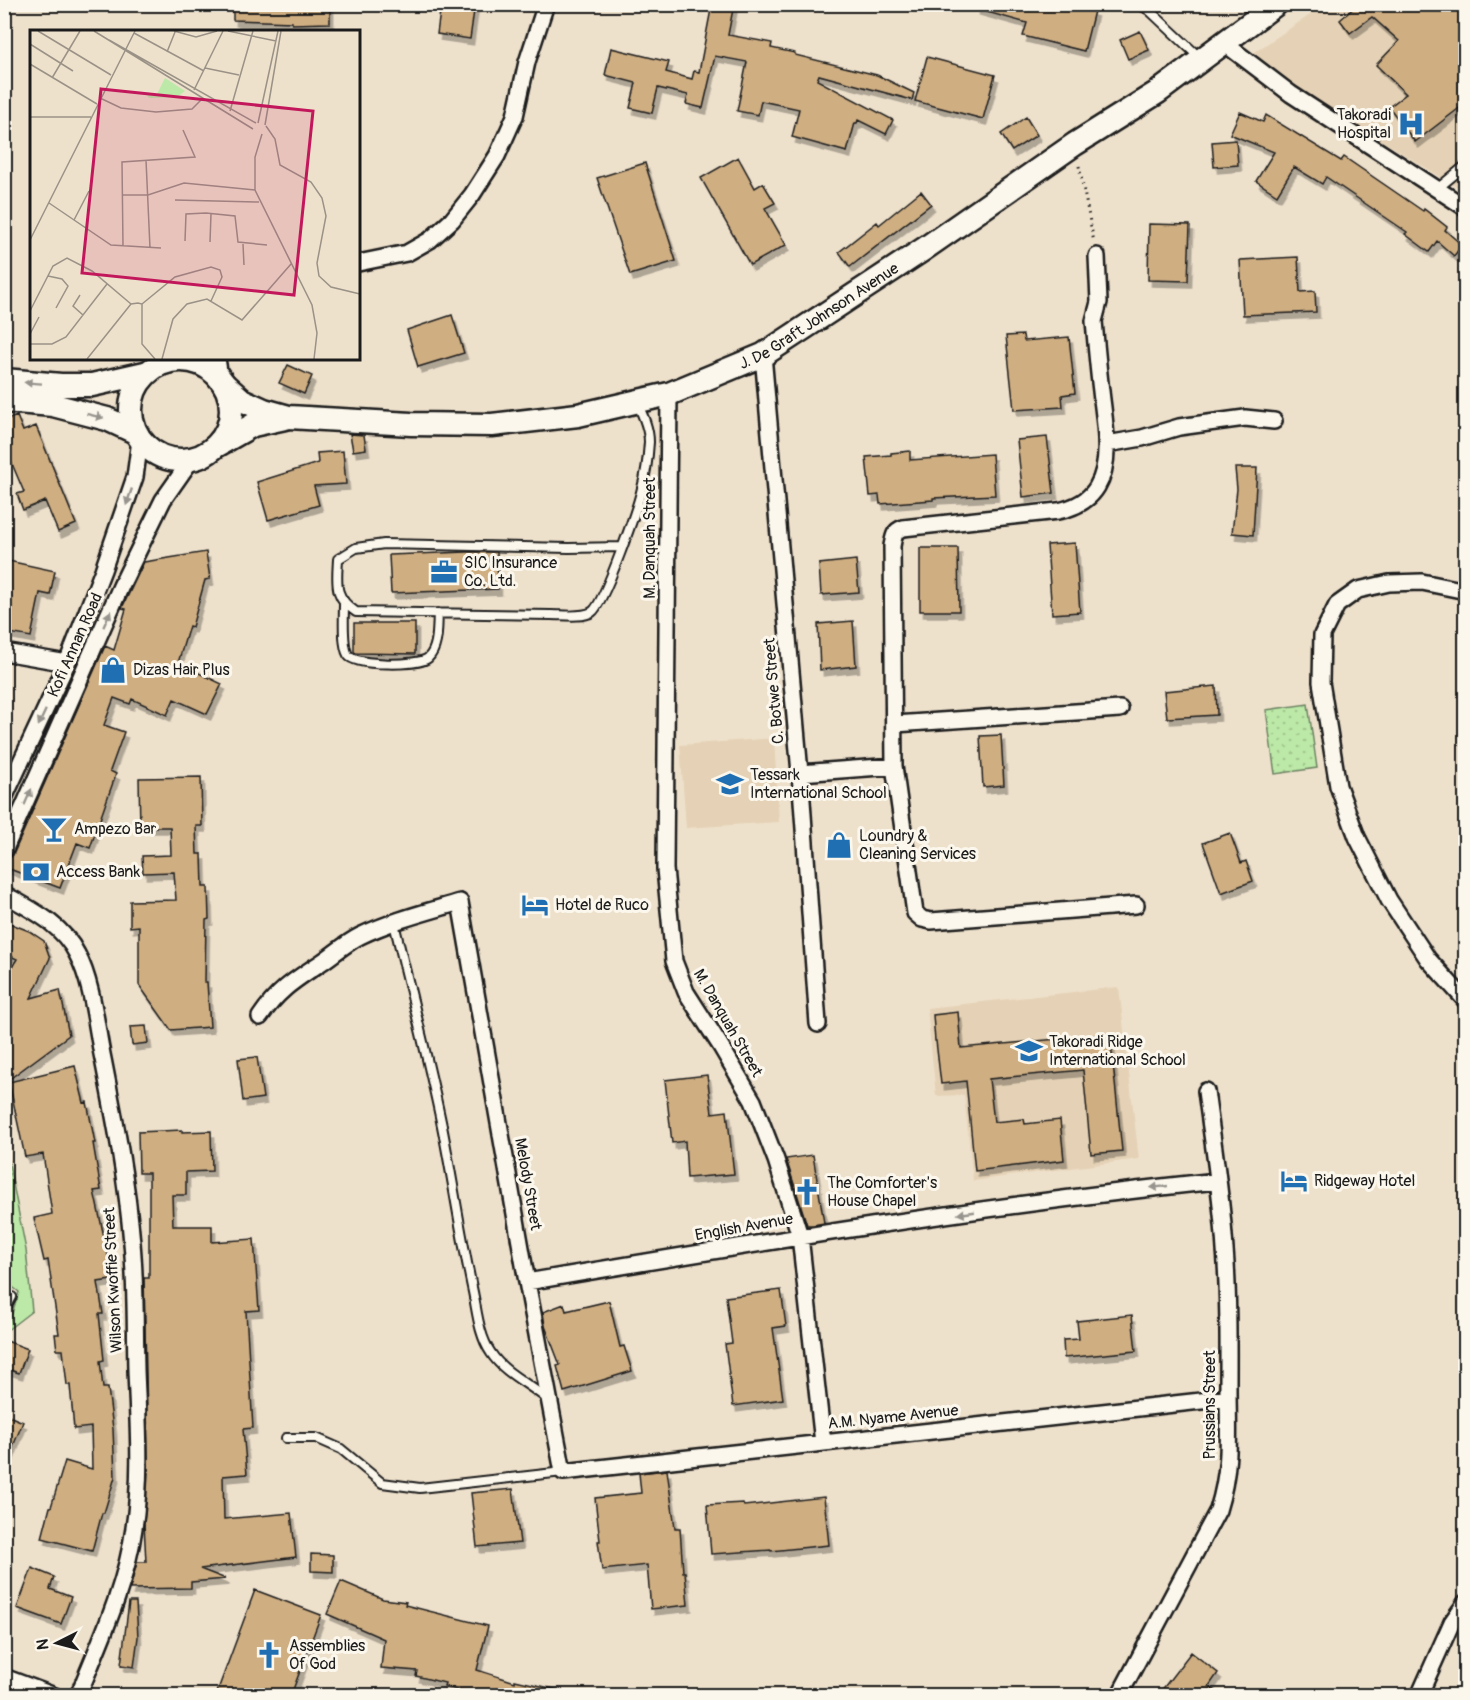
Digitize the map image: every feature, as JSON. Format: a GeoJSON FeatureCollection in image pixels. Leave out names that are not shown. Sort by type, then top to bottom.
{"type":"FeatureCollection","features":[{"type":"Feature","properties":{"kind":"street"},"geometry":{"type":"LineString","coordinates":[[360,263],[407,253],[430,240],[452,220],[472,195],[497,156],[515,116],[527,62],[546,4]]}},
{"type":"Feature","properties":{"kind":"street","name":"J. De Graft Johnson Avenue"},"geometry":{"type":"LineString","coordinates":[[220,373],[242,400],[264,410],[289,417],[411,424],[492,425],[578,415],[669,394],[763,355],[924,249],[1075,144],[1158,92],[1276,4]]}},
{"type":"Feature","properties":{"kind":"street"},"geometry":{"type":"LineString","coordinates":[[1224,43],[1290,94],[1466,208]]}},
{"type":"Feature","properties":{"kind":"street"},"geometry":{"type":"LineString","coordinates":[[1097,255],[1099,302],[1094,321],[1107,444],[1097,487],[1088,498],[1073,508],[897,530],[892,546],[894,766],[915,913],[922,919],[931,921],[1136,905]]}},
{"type":"Feature","properties":{"kind":"street","name":"C. Botwe Street"},"geometry":{"type":"LineString","coordinates":[[763,355],[800,773],[818,1024]]}},
{"type":"Feature","properties":{"kind":"street"},"geometry":{"type":"LineString","coordinates":[[4,380],[92,385],[171,360]]}},
{"type":"Feature","properties":{"kind":"street"},"geometry":{"type":"LineString","coordinates":[[156,365],[136,386],[131,401],[130,417],[138,436],[150,450],[177,461],[191,460],[206,454],[218,445],[226,433],[231,404],[220,373],[192,360]]}},
{"type":"Feature","properties":{"kind":"street","name":"M. Danquah Street"},"geometry":{"type":"LineString","coordinates":[[669,394],[665,869],[674,961],[686,992],[753,1101],[776,1160],[800,1236],[822,1443]]}},
{"type":"Feature","properties":{"kind":"street"},"geometry":{"type":"LineString","coordinates":[[4,401],[52,405],[107,419],[138,436]]}},
{"type":"Feature","properties":{"kind":"street","name":"J. De Graft Johnson Avenue"},"geometry":{"type":"LineString","coordinates":[[218,445],[253,425],[289,417]]}},
{"type":"Feature","properties":{"kind":"street"},"geometry":{"type":"LineString","coordinates":[[1107,444],[1142,438],[1179,427],[1208,423],[1245,418],[1274,421]]}},
{"type":"Feature","properties":{"kind":"street","name":"Kofi Annan Road"},"geometry":{"type":"LineString","coordinates":[[4,798],[67,663],[104,570],[135,477],[138,436]]}},
{"type":"Feature","properties":{"kind":"street","name":"Kofi Annan Road"},"geometry":{"type":"LineString","coordinates":[[4,851],[121,586],[163,500],[191,460]]}},
{"type":"Feature","properties":{"kind":"street"},"geometry":{"type":"LineString","coordinates":[[1466,591],[1422,582],[1389,583],[1358,590],[1337,605],[1322,635],[1321,682],[1338,786],[1357,837],[1389,900],[1421,949],[1466,1001]]}},
{"type":"Feature","properties":{"kind":"street"},"geometry":{"type":"LineString","coordinates":[[4,652],[67,663]]}},
{"type":"Feature","properties":{"kind":"street"},"geometry":{"type":"LineString","coordinates":[[894,724],[1120,709]]}},
{"type":"Feature","properties":{"kind":"street"},"geometry":{"type":"LineString","coordinates":[[800,773],[894,766]]}},
{"type":"Feature","properties":{"kind":"street","name":"Wilson Kwoffie Street"},"geometry":{"type":"LineString","coordinates":[[4,894],[40,914],[61,931],[76,952],[81,964],[92,1004],[118,1139],[132,1243],[139,1480],[134,1528],[121,1590],[78,1695]]}},
{"type":"Feature","properties":{"kind":"street","name":"Melody Street"},"geometry":{"type":"LineString","coordinates":[[393,923],[460,902],[563,1472]]}},
{"type":"Feature","properties":{"kind":"street"},"geometry":{"type":"LineString","coordinates":[[260,1017],[272,1000],[301,976],[353,940],[393,923]]}},
{"type":"Feature","properties":{"kind":"street","name":"Prussians Street"},"geometry":{"type":"LineString","coordinates":[[1119,1695],[1218,1510],[1228,1472],[1226,1260],[1206,1091]]}},
{"type":"Feature","properties":{"kind":"street","name":"English Avenue"},"geometry":{"type":"LineString","coordinates":[[527,1282],[800,1236],[1127,1190],[1217,1181]]}},
{"type":"Feature","properties":{"kind":"street","name":"A.M. Nyame Avenue"},"geometry":{"type":"LineString","coordinates":[[563,1472],[1228,1398]]}},
{"type":"Feature","properties":{"kind":"street"},"geometry":{"type":"LineString","coordinates":[[1419,1695],[1452,1622],[1466,1602]]}},
{"type":"Feature","properties":{"kind":"street"},"geometry":{"type":"LineString","coordinates":[[4,1677],[50,1694]]}},
{"type":"Feature","properties":{"kind":"lane"},"geometry":{"type":"LineString","coordinates":[[1139,4],[1149,10],[1203,60]]}},
{"type":"Feature","properties":{"kind":"lane"},"geometry":{"type":"LineString","coordinates":[[1436,190],[1466,165]]}},
{"type":"Feature","properties":{"kind":"lane"},"geometry":{"type":"LineString","coordinates":[[344,604],[356,612],[578,615],[591,613],[600,604],[643,488],[649,441],[646,421],[637,401]]}},
{"type":"Feature","properties":{"kind":"lane"},"geometry":{"type":"LineString","coordinates":[[438,613],[434,651],[427,659],[417,663],[353,660],[347,653],[344,604],[337,586],[338,559],[356,548],[384,543],[570,548],[622,547]]}},
{"type":"Feature","properties":{"kind":"lane"},"geometry":{"type":"LineString","coordinates":[[393,923],[427,1057],[484,1338],[490,1352],[503,1367],[533,1387],[551,1403]]}},
{"type":"Feature","properties":{"kind":"lane"},"geometry":{"type":"LineString","coordinates":[[4,1292],[12,1297],[4,1311]]}},
{"type":"Feature","properties":{"kind":"lane"},"geometry":{"type":"LineString","coordinates":[[286,1438],[316,1438],[341,1449],[382,1483],[420,1488],[563,1472]]}},
{"type":"Feature","properties":{"kind":"path"},"geometry":{"type":"LineString","coordinates":[[1075,144],[1097,255]]}},
{"type":"Feature","properties":{"kind":"shaded area","name":"Takoradi Hospital"},"geometry":{"type":"Polygon","coordinates":[[[1325,5],[1465,5],[1465,192],[1247,57],[1325,5]]]}},
{"type":"Feature","properties":{"kind":"shaded area","name":"Tessark International School"},"geometry":{"type":"Polygon","coordinates":[[[774,738],[779,822],[686,828],[680,745],[774,738]]]}},
{"type":"Feature","properties":{"kind":"shaded area","name":"Takoradi Ridge International School"},"geometry":{"type":"Polygon","coordinates":[[[1119,987],[1139,1159],[973,1181],[964,1095],[936,1096],[927,1008],[1119,987]]]}},
{"type":"Feature","properties":{"kind":"green space"},"geometry":{"type":"Polygon","coordinates":[[[1308,704],[1317,768],[1275,774],[1266,710],[1308,704]]]}},
{"type":"Feature","properties":{"kind":"green space"},"geometry":{"type":"Polygon","coordinates":[[[4,1138],[26,1250],[32,1311],[6,1331],[19,1292],[5,1281],[4,1138]]]}},
{"type":"Feature","properties":{"kind":"building"},"geometry":{"type":"Polygon","coordinates":[[[233,4],[330,4],[330,23],[292,24],[292,22],[233,20],[233,4]]]}},
{"type":"Feature","properties":{"kind":"building"},"geometry":{"type":"Polygon","coordinates":[[[441,4],[475,4],[470,39],[437,34],[441,4]]]}},
{"type":"Feature","properties":{"kind":"building"},"geometry":{"type":"Polygon","coordinates":[[[712,4],[734,4],[728,35],[772,43],[771,48],[877,75],[914,93],[912,100],[819,75],[817,80],[893,120],[886,134],[858,120],[855,123],[847,152],[792,137],[799,109],[761,101],[758,115],[737,111],[747,62],[715,56],[703,108],[686,104],[688,95],[658,88],[652,113],[630,108],[636,83],[605,75],[611,48],[669,62],[666,72],[692,79],[694,71],[699,72],[712,4]]]}},
{"type":"Feature","properties":{"kind":"building"},"geometry":{"type":"Polygon","coordinates":[[[976,4],[1067,4],[1094,11],[1084,51],[1023,36],[1027,23],[976,9],[976,4]]]}},
{"type":"Feature","properties":{"kind":"building"},"geometry":{"type":"Polygon","coordinates":[[[1358,4],[1466,4],[1466,103],[1415,142],[1389,107],[1406,94],[1376,65],[1399,41],[1372,17],[1350,33],[1340,20],[1358,4]]]}},
{"type":"Feature","properties":{"kind":"building"},"geometry":{"type":"Polygon","coordinates":[[[1140,31],[1149,50],[1128,59],[1120,40],[1140,31]]]}},
{"type":"Feature","properties":{"kind":"building"},"geometry":{"type":"Polygon","coordinates":[[[927,57],[995,75],[983,119],[915,101],[927,57]]]}},
{"type":"Feature","properties":{"kind":"building"},"geometry":{"type":"Polygon","coordinates":[[[1240,112],[1263,122],[1266,115],[1341,161],[1344,157],[1423,211],[1424,209],[1447,227],[1445,230],[1462,245],[1454,256],[1437,241],[1429,252],[1405,234],[1407,232],[1326,177],[1322,184],[1294,167],[1277,195],[1256,181],[1274,152],[1230,134],[1240,112]]]}},
{"type":"Feature","properties":{"kind":"building"},"geometry":{"type":"Polygon","coordinates":[[[1026,117],[1037,135],[1012,151],[1001,134],[1026,117]]]}},
{"type":"Feature","properties":{"kind":"building"},"geometry":{"type":"Polygon","coordinates":[[[1236,140],[1238,165],[1214,167],[1212,142],[1236,140]]]}},
{"type":"Feature","properties":{"kind":"building"},"geometry":{"type":"Polygon","coordinates":[[[738,157],[755,188],[763,183],[775,203],[765,208],[786,245],[750,265],[701,178],[738,157]]]}},
{"type":"Feature","properties":{"kind":"building"},"geometry":{"type":"Polygon","coordinates":[[[645,163],[676,261],[630,275],[597,178],[645,163]]]}},
{"type":"Feature","properties":{"kind":"building"},"geometry":{"type":"Polygon","coordinates":[[[921,191],[931,204],[850,267],[839,252],[877,222],[879,225],[921,191]]]}},
{"type":"Feature","properties":{"kind":"building"},"geometry":{"type":"Polygon","coordinates":[[[1149,224],[1190,225],[1188,281],[1148,280],[1149,224]]]}},
{"type":"Feature","properties":{"kind":"building"},"geometry":{"type":"Polygon","coordinates":[[[1298,257],[1300,292],[1315,291],[1316,312],[1243,315],[1240,260],[1298,257]]]}},
{"type":"Feature","properties":{"kind":"building"},"geometry":{"type":"Polygon","coordinates":[[[452,315],[464,353],[418,367],[407,330],[452,315]]]}},
{"type":"Feature","properties":{"kind":"building"},"geometry":{"type":"Polygon","coordinates":[[[1023,335],[1024,341],[1069,337],[1075,393],[1062,395],[1063,407],[1014,410],[1006,336],[1023,335]]]}},
{"type":"Feature","properties":{"kind":"building"},"geometry":{"type":"Polygon","coordinates":[[[288,365],[312,376],[304,394],[279,383],[288,365]]]}},
{"type":"Feature","properties":{"kind":"building"},"geometry":{"type":"Polygon","coordinates":[[[17,416],[23,431],[36,426],[76,524],[58,532],[45,501],[23,510],[17,494],[24,492],[4,445],[4,421],[17,416]]]}},
{"type":"Feature","properties":{"kind":"building"},"geometry":{"type":"Polygon","coordinates":[[[350,434],[364,435],[366,449],[353,451],[350,434]]]}},
{"type":"Feature","properties":{"kind":"building"},"geometry":{"type":"Polygon","coordinates":[[[1047,437],[1054,493],[1023,497],[1017,440],[1047,437]]]}},
{"type":"Feature","properties":{"kind":"building"},"geometry":{"type":"Polygon","coordinates":[[[343,451],[346,484],[314,486],[319,505],[268,520],[257,482],[318,463],[317,453],[343,451]]]}},
{"type":"Feature","properties":{"kind":"building"},"geometry":{"type":"Polygon","coordinates":[[[910,451],[910,460],[992,454],[995,495],[933,498],[933,500],[880,504],[879,495],[870,496],[866,457],[910,451]]]}},
{"type":"Feature","properties":{"kind":"building"},"geometry":{"type":"Polygon","coordinates":[[[1235,468],[1257,468],[1253,535],[1232,533],[1237,489],[1235,468]]]}},
{"type":"Feature","properties":{"kind":"building"},"geometry":{"type":"Polygon","coordinates":[[[1075,543],[1080,612],[1052,614],[1047,545],[1075,543]]]}},
{"type":"Feature","properties":{"kind":"building"},"geometry":{"type":"Polygon","coordinates":[[[920,548],[958,548],[959,611],[920,611],[920,548]]]}},
{"type":"Feature","properties":{"kind":"building"},"geometry":{"type":"Polygon","coordinates":[[[206,552],[210,579],[205,580],[192,627],[189,626],[178,663],[222,684],[207,714],[174,699],[167,715],[132,699],[130,704],[114,698],[104,725],[124,732],[110,771],[116,774],[90,848],[77,843],[60,888],[4,867],[6,860],[13,855],[105,646],[114,650],[126,609],[122,608],[144,562],[206,552]]]}},
{"type":"Feature","properties":{"kind":"building","name":"SIC Insurance Co. Ltd."},"geometry":{"type":"Polygon","coordinates":[[[497,552],[498,589],[391,593],[389,555],[497,552]]]}},
{"type":"Feature","properties":{"kind":"building"},"geometry":{"type":"Polygon","coordinates":[[[4,560],[55,571],[50,595],[40,593],[31,637],[4,632],[4,606],[9,583],[4,582],[4,560]]]}},
{"type":"Feature","properties":{"kind":"building"},"geometry":{"type":"Polygon","coordinates":[[[856,560],[859,592],[821,595],[819,564],[856,560]]]}},
{"type":"Feature","properties":{"kind":"building"},"geometry":{"type":"Polygon","coordinates":[[[853,621],[856,666],[820,670],[818,624],[853,621]]]}},
{"type":"Feature","properties":{"kind":"building"},"geometry":{"type":"Polygon","coordinates":[[[354,623],[415,623],[415,654],[354,652],[354,623]]]}},
{"type":"Feature","properties":{"kind":"building"},"geometry":{"type":"Polygon","coordinates":[[[1216,686],[1217,715],[1167,718],[1164,691],[1216,686]]]}},
{"type":"Feature","properties":{"kind":"building"},"geometry":{"type":"Polygon","coordinates":[[[1001,735],[1004,785],[983,787],[980,736],[1001,735]]]}},
{"type":"Feature","properties":{"kind":"building"},"geometry":{"type":"Polygon","coordinates":[[[201,777],[202,826],[196,826],[197,854],[202,854],[203,887],[208,887],[209,919],[206,920],[205,982],[207,982],[210,1027],[171,1030],[139,985],[139,926],[130,927],[130,901],[176,900],[174,872],[143,873],[142,856],[171,855],[170,827],[140,827],[139,778],[201,777]]]}},
{"type":"Feature","properties":{"kind":"building"},"geometry":{"type":"Polygon","coordinates":[[[1230,833],[1241,863],[1246,861],[1253,881],[1221,893],[1203,843],[1230,833]]]}},
{"type":"Feature","properties":{"kind":"building"},"geometry":{"type":"Polygon","coordinates":[[[4,921],[29,931],[44,941],[50,958],[31,998],[60,990],[69,1035],[4,1083],[4,980],[17,959],[4,953],[4,921]]]}},
{"type":"Feature","properties":{"kind":"building"},"geometry":{"type":"Polygon","coordinates":[[[958,1012],[961,1048],[1110,1034],[1122,1151],[1091,1154],[1083,1070],[989,1079],[994,1122],[1024,1119],[1025,1124],[1060,1120],[1064,1160],[975,1171],[966,1081],[941,1084],[935,1041],[933,1015],[958,1012]]]}},
{"type":"Feature","properties":{"kind":"building"},"geometry":{"type":"Polygon","coordinates":[[[146,1026],[148,1043],[132,1045],[130,1027],[146,1026]]]}},
{"type":"Feature","properties":{"kind":"building"},"geometry":{"type":"Polygon","coordinates":[[[257,1057],[263,1098],[243,1101],[238,1059],[257,1057]]]}},
{"type":"Feature","properties":{"kind":"building"},"geometry":{"type":"Polygon","coordinates":[[[75,1066],[84,1103],[87,1102],[95,1143],[93,1143],[101,1190],[94,1191],[111,1280],[98,1282],[103,1314],[99,1314],[104,1360],[100,1361],[103,1388],[108,1388],[115,1477],[92,1551],[42,1538],[65,1461],[92,1469],[91,1427],[74,1429],[70,1385],[67,1385],[63,1350],[57,1350],[55,1334],[59,1334],[48,1260],[44,1261],[34,1218],[52,1214],[43,1154],[25,1157],[9,1082],[75,1066]]]}},
{"type":"Feature","properties":{"kind":"building"},"geometry":{"type":"Polygon","coordinates":[[[707,1075],[712,1113],[727,1111],[734,1174],[687,1178],[685,1141],[672,1143],[665,1080],[707,1075]]]}},
{"type":"Feature","properties":{"kind":"building"},"geometry":{"type":"Polygon","coordinates":[[[182,1130],[182,1132],[211,1131],[212,1171],[186,1172],[186,1195],[172,1195],[173,1226],[212,1226],[212,1242],[254,1239],[259,1310],[246,1311],[253,1428],[243,1429],[247,1474],[223,1476],[224,1519],[291,1513],[296,1557],[200,1569],[226,1579],[191,1582],[191,1588],[130,1589],[137,1562],[146,1562],[144,1524],[148,1469],[144,1278],[149,1278],[149,1173],[139,1173],[138,1132],[182,1130]]]}},
{"type":"Feature","properties":{"kind":"building","name":"The Comforter's House Chapel"},"geometry":{"type":"Polygon","coordinates":[[[813,1155],[824,1223],[807,1225],[786,1159],[813,1155]]]}},
{"type":"Feature","properties":{"kind":"building"},"geometry":{"type":"Polygon","coordinates":[[[781,1290],[786,1326],[773,1328],[783,1399],[733,1406],[725,1344],[732,1343],[726,1297],[781,1290]]]}},
{"type":"Feature","properties":{"kind":"building"},"geometry":{"type":"Polygon","coordinates":[[[609,1301],[620,1347],[624,1346],[632,1371],[564,1392],[557,1366],[560,1365],[545,1326],[543,1312],[564,1304],[566,1311],[609,1301]]]}},
{"type":"Feature","properties":{"kind":"building"},"geometry":{"type":"Polygon","coordinates":[[[1132,1315],[1136,1351],[1064,1358],[1063,1340],[1079,1339],[1077,1321],[1132,1315]]]}},
{"type":"Feature","properties":{"kind":"building"},"geometry":{"type":"Polygon","coordinates":[[[4,1340],[28,1349],[19,1373],[4,1368],[4,1340]]]}},
{"type":"Feature","properties":{"kind":"building"},"geometry":{"type":"Polygon","coordinates":[[[4,1414],[23,1422],[5,1466],[4,1466],[4,1414]]]}},
{"type":"Feature","properties":{"kind":"building"},"geometry":{"type":"Polygon","coordinates":[[[667,1470],[675,1528],[680,1528],[688,1605],[651,1609],[647,1565],[602,1570],[595,1498],[641,1493],[639,1473],[667,1470]]]}},
{"type":"Feature","properties":{"kind":"building"},"geometry":{"type":"Polygon","coordinates":[[[513,1489],[520,1543],[477,1547],[471,1493],[513,1489]]]}},
{"type":"Feature","properties":{"kind":"building"},"geometry":{"type":"Polygon","coordinates":[[[824,1497],[829,1545],[711,1554],[707,1505],[743,1503],[744,1506],[824,1497]]]}},
{"type":"Feature","properties":{"kind":"building"},"geometry":{"type":"Polygon","coordinates":[[[311,1554],[333,1555],[333,1572],[311,1571],[311,1554]]]}},
{"type":"Feature","properties":{"kind":"building"},"geometry":{"type":"Polygon","coordinates":[[[32,1568],[54,1577],[50,1589],[71,1597],[61,1624],[17,1608],[32,1568]]]}},
{"type":"Feature","properties":{"kind":"building"},"geometry":{"type":"Polygon","coordinates":[[[341,1581],[383,1599],[406,1602],[405,1605],[488,1626],[477,1670],[515,1682],[515,1680],[559,1690],[558,1695],[473,1695],[444,1686],[445,1683],[416,1676],[417,1671],[381,1668],[384,1639],[327,1614],[341,1581]]]}},
{"type":"Feature","properties":{"kind":"building","name":"Assemblies Of God"},"geometry":{"type":"Polygon","coordinates":[[[255,1590],[321,1615],[291,1695],[216,1695],[255,1590]]]}},
{"type":"Feature","properties":{"kind":"building"},"geometry":{"type":"Polygon","coordinates":[[[129,1602],[136,1602],[138,1637],[134,1667],[121,1665],[129,1602]]]}},
{"type":"Feature","properties":{"kind":"building"},"geometry":{"type":"Polygon","coordinates":[[[1191,1652],[1218,1673],[1209,1686],[1222,1695],[1158,1695],[1191,1652]]]}},
{"type":"Feature","properties":{"kind":"place","name":"Takoradi Hospital"},"geometry":{"type":"Point","coordinates":[1411,124]}},
{"type":"Feature","properties":{"kind":"place","name":"SIC Insurance Co. Ltd."},"geometry":{"type":"Point","coordinates":[444,572]}},
{"type":"Feature","properties":{"kind":"place","name":"Dizas Hair Plus"},"geometry":{"type":"Point","coordinates":[113,670]}},
{"type":"Feature","properties":{"kind":"place","name":"Tessark International School"},"geometry":{"type":"Point","coordinates":[730,784]}},
{"type":"Feature","properties":{"kind":"place","name":"Ampezo Bar"},"geometry":{"type":"Point","coordinates":[54,829]}},
{"type":"Feature","properties":{"kind":"place","name":"Loundry & Cleaning Services"},"geometry":{"type":"Point","coordinates":[839,845]}},
{"type":"Feature","properties":{"kind":"place","name":"Access Bank"},"geometry":{"type":"Point","coordinates":[36,872]}},
{"type":"Feature","properties":{"kind":"place","name":"Hotel de Ruco"},"geometry":{"type":"Point","coordinates":[535,905]}},
{"type":"Feature","properties":{"kind":"place","name":"Takoradi Ridge International School"},"geometry":{"type":"Point","coordinates":[1029,1051]}},
{"type":"Feature","properties":{"kind":"place","name":"Ridgeway Hotel"},"geometry":{"type":"Point","coordinates":[1294,1181]}},
{"type":"Feature","properties":{"kind":"place","name":"The Comforter's House Chapel"},"geometry":{"type":"Point","coordinates":[807,1192]}},
{"type":"Feature","properties":{"kind":"place","name":"Assemblies Of God"},"geometry":{"type":"Point","coordinates":[269,1655]}}]}
